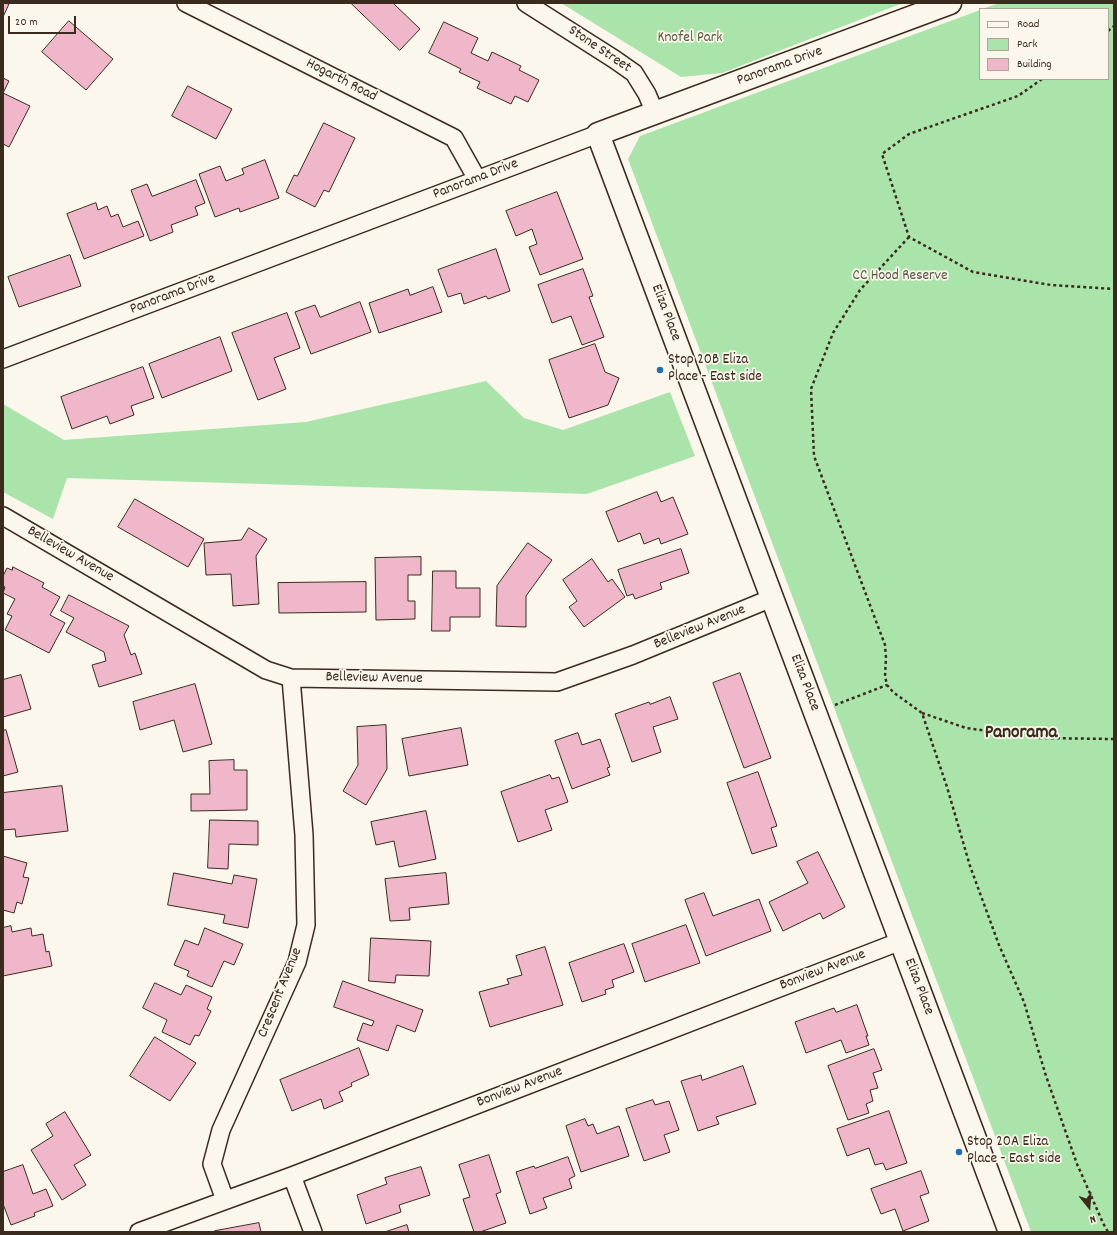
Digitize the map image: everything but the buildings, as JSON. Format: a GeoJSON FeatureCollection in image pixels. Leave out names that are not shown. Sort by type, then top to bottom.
{"type":"FeatureCollection","features":[{"type":"Feature","properties":{"kind":"street","name":"Hogarth Road"},"geometry":{"type":"LineString","coordinates":[[186,3],[454,138],[477,179]]}},
{"type":"Feature","properties":{"kind":"street","name":"Stone Street"},"geometry":{"type":"LineString","coordinates":[[526,3],[634,73],[647,94],[655,113]]}},
{"type":"Feature","properties":{"kind":"street","name":"Panorama Drive"},"geometry":{"type":"LineString","coordinates":[[3,359],[477,179],[950,3]]}},
{"type":"Feature","properties":{"kind":"street","name":"Eliza Place"},"geometry":{"type":"LineString","coordinates":[[598,134],[1010,1232]]}},
{"type":"Feature","properties":{"kind":"street","name":"Belleview Avenue"},"geometry":{"type":"LineString","coordinates":[[3,516],[266,670],[291,678],[557,682],[633,656],[772,598]]}},
{"type":"Feature","properties":{"kind":"street","name":"Crescent Avenue"},"geometry":{"type":"LineString","coordinates":[[225,1200],[212,1164],[221,1130],[297,962],[306,925],[304,835],[291,678]]}},
{"type":"Feature","properties":{"kind":"street","name":"Bonview Avenue"},"geometry":{"type":"LineString","coordinates":[[139,1232],[292,1176],[901,941]]}},
{"type":"Feature","properties":{"kind":"street"},"geometry":{"type":"LineString","coordinates":[[292,1176],[313,1232]]}},
{"type":"Feature","properties":{"kind":"path"},"geometry":{"type":"LineString","coordinates":[[1041,80],[1018,96],[909,134],[882,154],[910,237],[973,272],[1051,285],[1114,289]]}},
{"type":"Feature","properties":{"kind":"path"},"geometry":{"type":"LineString","coordinates":[[910,237],[860,290],[833,333],[811,389],[814,456],[885,645],[885,676],[887,685],[893,692],[922,713],[966,728],[1039,738],[1114,739]]}},
{"type":"Feature","properties":{"kind":"path"},"geometry":{"type":"LineString","coordinates":[[815,713],[887,685]]}},
{"type":"Feature","properties":{"kind":"path"},"geometry":{"type":"LineString","coordinates":[[922,713],[947,787],[970,866],[999,945],[1024,1002],[1046,1076],[1077,1164],[1108,1232]]}},
{"type":"Feature","properties":{"kind":"green space","name":"Knofel Park"},"geometry":{"type":"Polygon","coordinates":[[[561,3],[903,3],[722,73],[681,77],[561,3]]]}},
{"type":"Feature","properties":{"kind":"green space","name":"CC Hood Reserve"},"geometry":{"type":"Polygon","coordinates":[[[999,3],[1114,3],[1114,1232],[1031,1232],[628,159],[640,136],[979,10],[979,80],[1109,80],[1109,8],[985,8],[999,3]]]}},
{"type":"Feature","properties":{"kind":"green space"},"geometry":{"type":"Polygon","coordinates":[[[486,381],[524,418],[563,430],[670,392],[695,456],[587,494],[67,478],[53,519],[3,492],[3,404],[64,440],[306,422],[486,381]]]}},
{"type":"Feature","properties":{"kind":"place","name":"Stop 20B Eliza Place - East side"},"geometry":{"type":"Point","coordinates":[660,370]}},
{"type":"Feature","properties":{"kind":"place","name":"Stop 20A Eliza Place - East side"},"geometry":{"type":"Point","coordinates":[959,1152]}},
{"type":"Feature","properties":{"kind":"district","name":"Panorama"},"geometry":{"type":"Point","coordinates":[1021,734]}}]}
